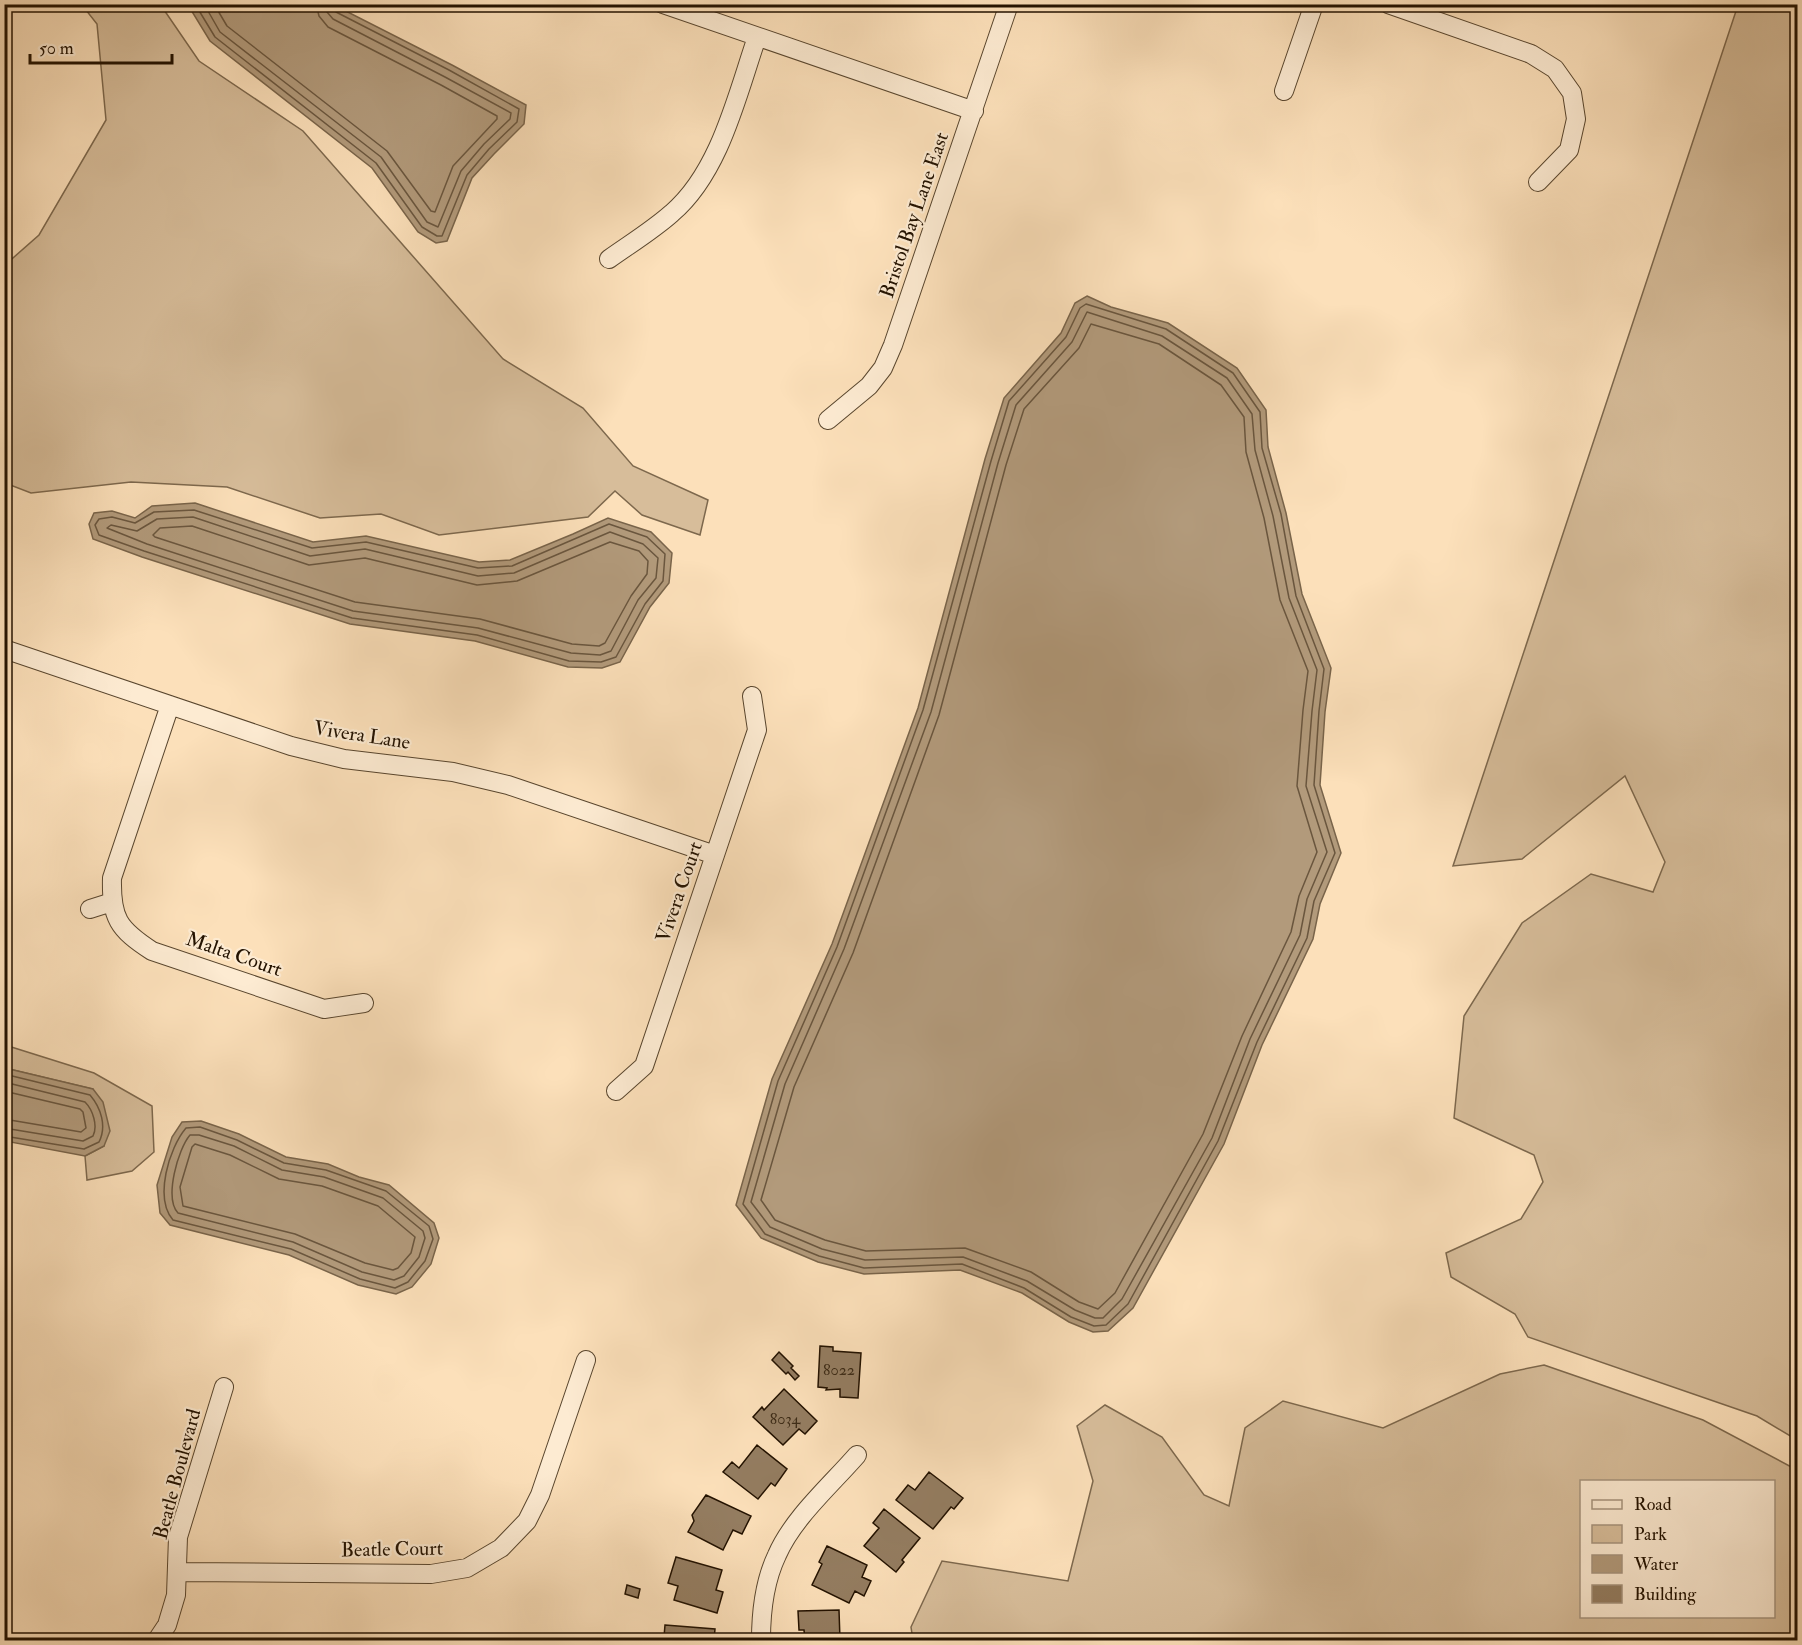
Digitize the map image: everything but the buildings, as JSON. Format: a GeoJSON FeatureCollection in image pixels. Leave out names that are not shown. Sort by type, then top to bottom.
{"type":"FeatureCollection","features":[{"type":"Feature","properties":{"kind":"street"},"geometry":{"type":"LineString","coordinates":[[663,4],[974,111]]}},
{"type":"Feature","properties":{"kind":"street","name":"Bristol Bay Lane East"},"geometry":{"type":"LineString","coordinates":[[828,420],[869,386],[883,368],[893,345],[1010,4]]}},
{"type":"Feature","properties":{"kind":"street"},"geometry":{"type":"LineString","coordinates":[[1284,91],[1314,4]]}},
{"type":"Feature","properties":{"kind":"street"},"geometry":{"type":"LineString","coordinates":[[1388,4],[1531,54],[1556,69],[1572,93],[1576,119],[1569,150],[1538,182]]}},
{"type":"Feature","properties":{"kind":"street"},"geometry":{"type":"LineString","coordinates":[[609,259],[673,212],[697,186],[716,155],[757,37]]}},
{"type":"Feature","properties":{"kind":"street","name":"Vivera Lane"},"geometry":{"type":"LineString","coordinates":[[4,649],[291,746],[344,759],[453,772],[508,786],[715,855]]}},
{"type":"Feature","properties":{"kind":"street","name":"Vivera Court"},"geometry":{"type":"LineString","coordinates":[[616,1091],[644,1066],[758,730],[752,696]]}},
{"type":"Feature","properties":{"kind":"street","name":"Malta Court"},"geometry":{"type":"LineString","coordinates":[[171,705],[112,878],[112,902],[120,924],[136,940],[152,951],[324,1009],[364,1003]]}},
{"type":"Feature","properties":{"kind":"street"},"geometry":{"type":"LineString","coordinates":[[90,909],[112,902]]}},
{"type":"Feature","properties":{"kind":"street","name":"Beatle Court"},"geometry":{"type":"LineString","coordinates":[[177,1572],[431,1574],[466,1568],[501,1548],[527,1521],[540,1495],[586,1359]]}},
{"type":"Feature","properties":{"kind":"street","name":"Beatle Boulevard"},"geometry":{"type":"LineString","coordinates":[[157,1641],[167,1625],[176,1595],[178,1537],[224,1387]]}},
{"type":"Feature","properties":{"kind":"street"},"geometry":{"type":"LineString","coordinates":[[761,1641],[765,1592],[777,1555],[795,1525],[857,1455]]}},
{"type":"Feature","properties":{"kind":"green space"},"geometry":{"type":"Polygon","coordinates":[[[160,4],[199,61],[303,131],[503,359],[583,408],[633,466],[708,500],[700,535],[642,515],[615,491],[588,517],[439,535],[381,514],[320,518],[227,487],[131,482],[31,493],[5,483],[5,265],[39,235],[106,120],[97,24],[82,5],[160,4]]]}},
{"type":"Feature","properties":{"kind":"green space"},"geometry":{"type":"Polygon","coordinates":[[[1738,5],[1798,5],[1797,1440],[1757,1416],[1528,1337],[1515,1314],[1451,1277],[1446,1253],[1521,1219],[1543,1182],[1534,1155],[1454,1118],[1464,1016],[1522,923],[1591,874],[1653,892],[1665,862],[1625,776],[1522,859],[1453,866],[1738,5]]]}},
{"type":"Feature","properties":{"kind":"green space"},"geometry":{"type":"Polygon","coordinates":[[[5,1045],[94,1073],[152,1106],[154,1152],[132,1171],[87,1180],[85,1156],[104,1146],[93,1089],[5,1068],[5,1045]]]}},
{"type":"Feature","properties":{"kind":"green space"},"geometry":{"type":"Polygon","coordinates":[[[1544,1365],[1703,1420],[1797,1470],[1797,1640],[913,1640],[911,1627],[942,1561],[1068,1581],[1093,1481],[1077,1426],[1105,1405],[1162,1437],[1204,1495],[1229,1506],[1245,1428],[1283,1401],[1383,1428],[1500,1374],[1544,1365]]]}},
{"type":"Feature","properties":{"kind":"water"},"geometry":{"type":"Polygon","coordinates":[[[188,5],[334,5],[526,105],[524,124],[472,178],[447,241],[436,243],[418,232],[372,168],[210,41],[188,5]]]}},
{"type":"Feature","properties":{"kind":"water"},"geometry":{"type":"Polygon","coordinates":[[[1087,296],[1111,307],[1168,323],[1237,368],[1266,410],[1268,447],[1286,513],[1302,594],[1331,668],[1325,712],[1320,785],[1341,853],[1320,904],[1313,939],[1262,1045],[1224,1144],[1133,1308],[1108,1331],[1093,1332],[1069,1322],[1022,1293],[960,1270],[864,1274],[818,1262],[761,1238],[736,1205],[772,1079],[832,944],[918,708],[985,459],[1004,398],[1061,333],[1075,303],[1087,296]]]}},
{"type":"Feature","properties":{"kind":"water"},"geometry":{"type":"Polygon","coordinates":[[[195,503],[313,542],[366,536],[479,562],[510,560],[608,518],[651,532],[672,553],[669,583],[650,607],[620,662],[602,668],[568,667],[475,641],[350,624],[93,539],[89,524],[94,513],[112,511],[135,518],[152,506],[195,503]]]}},
{"type":"Feature","properties":{"kind":"water"},"geometry":{"type":"Polygon","coordinates":[[[5,1068],[93,1089],[103,1102],[110,1131],[104,1146],[85,1156],[5,1141],[5,1068]]]}},
{"type":"Feature","properties":{"kind":"water"},"geometry":{"type":"Polygon","coordinates":[[[201,1121],[239,1134],[286,1157],[328,1164],[359,1177],[389,1185],[434,1223],[439,1238],[431,1264],[412,1287],[396,1294],[358,1285],[289,1255],[170,1225],[160,1213],[157,1185],[172,1137],[182,1122],[201,1121]]]}}]}
